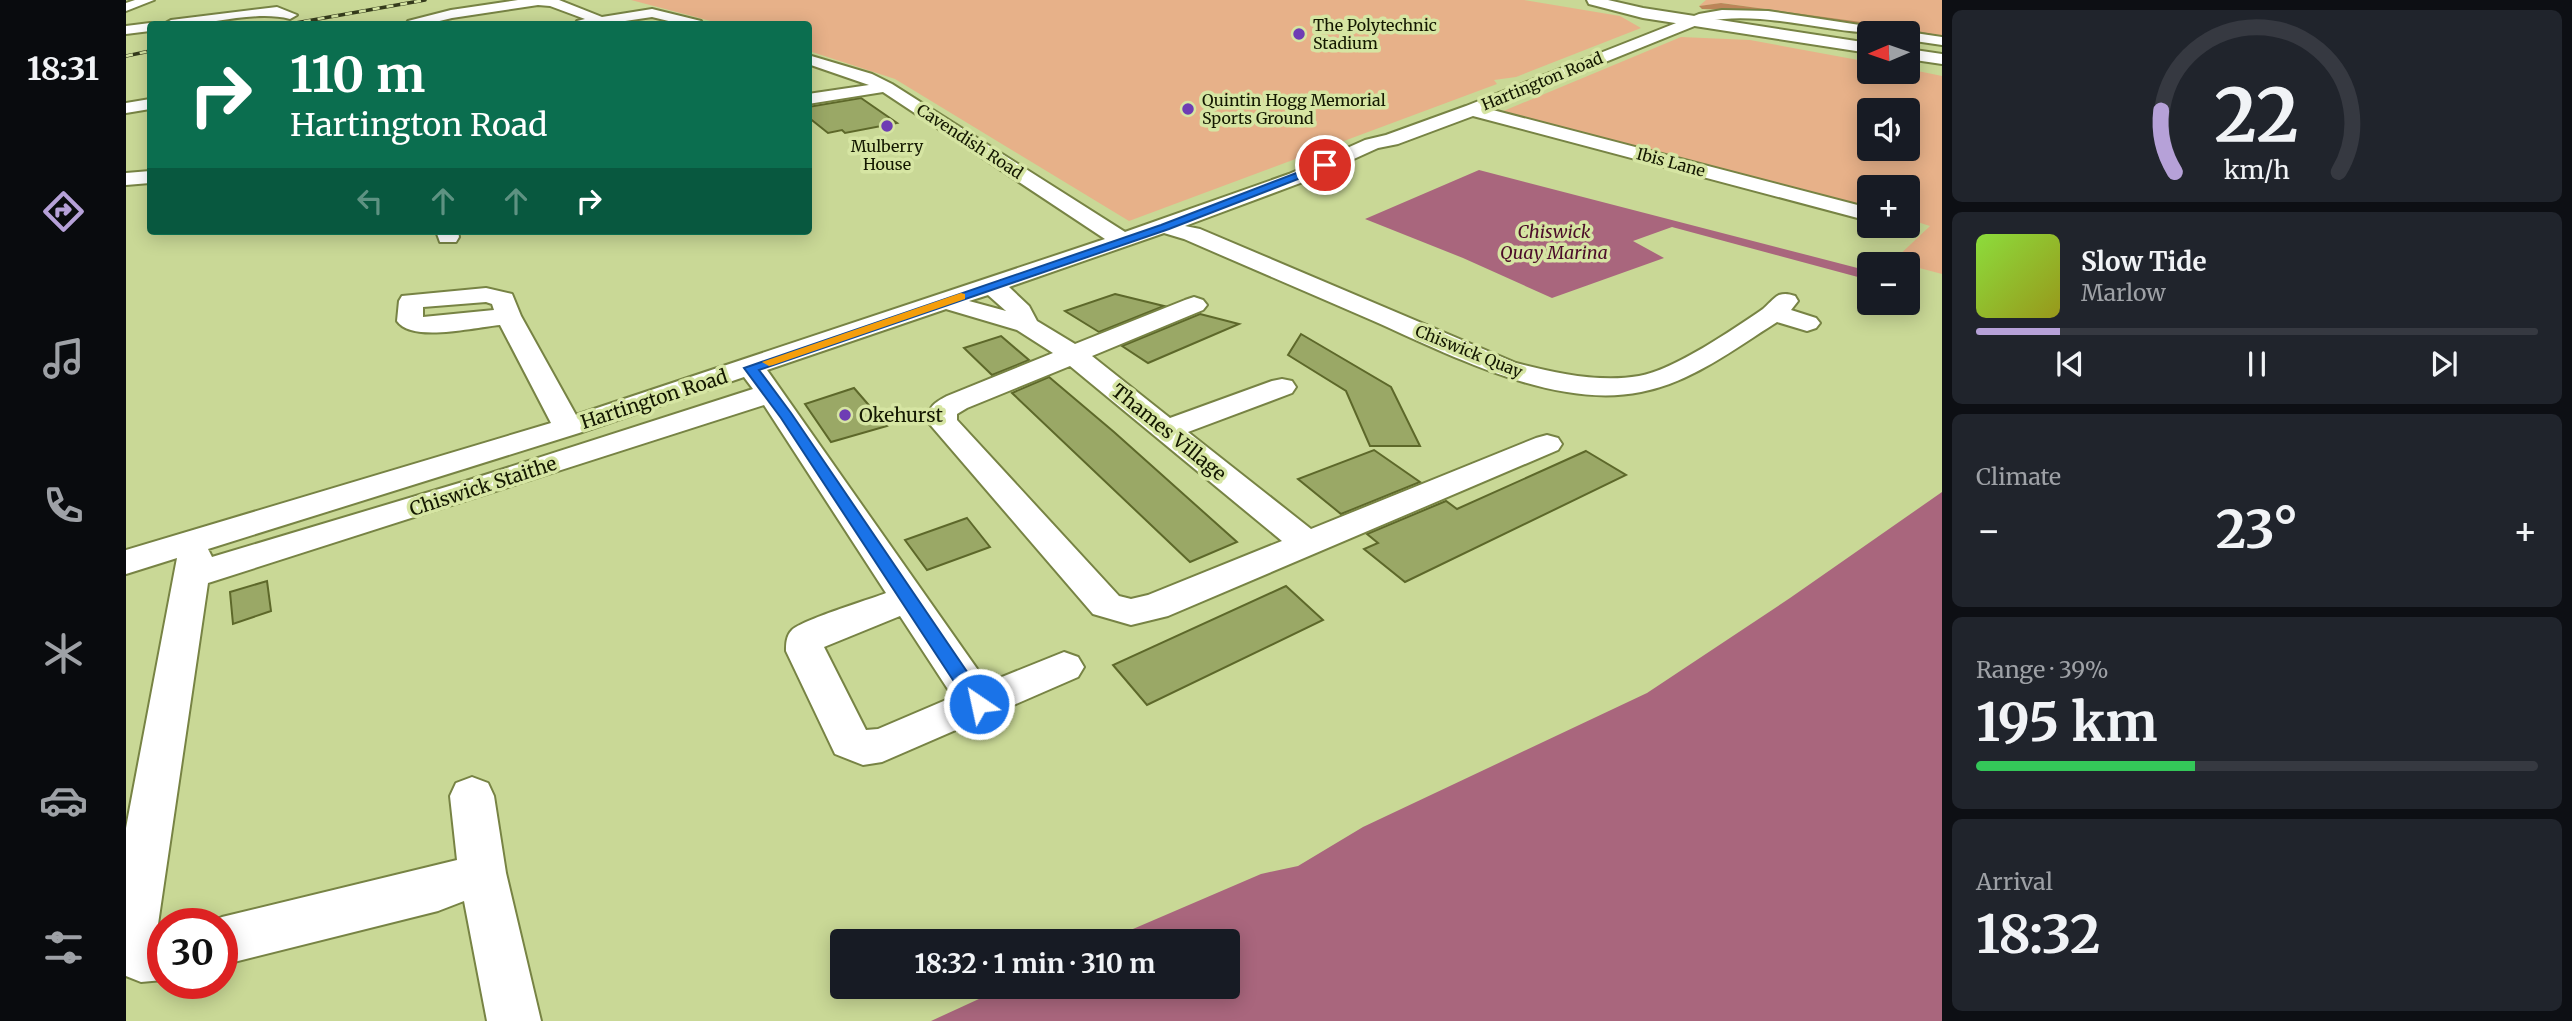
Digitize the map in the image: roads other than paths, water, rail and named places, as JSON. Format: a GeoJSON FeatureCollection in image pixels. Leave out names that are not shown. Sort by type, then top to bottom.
{"type":"FeatureCollection","features":[{"type":"Feature","properties":{"kind":"highway"},"geometry":{"type":"LineString","coordinates":[[1590,1],[1857,46]]}},
{"type":"Feature","properties":{"kind":"highway"},"geometry":{"type":"LineString","coordinates":[[1920,56],[1942,60]]}},
{"type":"Feature","properties":{"kind":"street"},"geometry":{"type":"LineString","coordinates":[[126,7],[148,0]]}},
{"type":"Feature","properties":{"kind":"street"},"geometry":{"type":"LineString","coordinates":[[424,21],[451,14],[538,1],[552,2],[601,21],[652,13],[683,21]]}},
{"type":"Feature","properties":{"kind":"street"},"geometry":{"type":"LineString","coordinates":[[195,21],[277,11],[290,15]]}},
{"type":"Feature","properties":{"kind":"street","name":"Hartington Road"},"geometry":{"type":"LineString","coordinates":[[126,562],[195,558],[568,427],[751,368],[1165,227],[1335,162],[1348,161],[1385,148],[1391,140],[1698,19],[1723,14],[1747,14],[1857,29]]}},
{"type":"Feature","properties":{"kind":"street"},"geometry":{"type":"LineString","coordinates":[[126,30],[147,27]]}},
{"type":"Feature","properties":{"kind":"street"},"geometry":{"type":"LineString","coordinates":[[1920,38],[1942,41]]}},
{"type":"Feature","properties":{"kind":"street","name":"Cavendish Road"},"geometry":{"type":"LineString","coordinates":[[812,60],[887,86],[1124,241]]}},
{"type":"Feature","properties":{"kind":"street"},"geometry":{"type":"LineString","coordinates":[[812,98],[887,86]]}},
{"type":"Feature","properties":{"kind":"street"},"geometry":{"type":"LineString","coordinates":[[126,108],[147,104]]}},
{"type":"Feature","properties":{"kind":"street","name":"Ibis Lane"},"geometry":{"type":"LineString","coordinates":[[1472,110],[1857,212]]}},
{"type":"Feature","properties":{"kind":"street"},"geometry":{"type":"LineString","coordinates":[[126,178],[147,177]]}},
{"type":"Feature","properties":{"kind":"street","name":"Chiswick Quay"},"geometry":{"type":"LineString","coordinates":[[1165,227],[1192,234],[1506,369],[1553,381],[1613,386],[1655,381],[1780,307],[1807,323]]}},
{"type":"Feature","properties":{"kind":"street","name":"Thames Village"},"geometry":{"type":"LineString","coordinates":[[992,285],[1020,311],[1026,325]]}},
{"type":"Feature","properties":{"kind":"street"},"geometry":{"type":"LineString","coordinates":[[406,294],[410,321],[416,325],[508,316],[568,427]]}},
{"type":"Feature","properties":{"kind":"street","name":"Thames Village"},"geometry":{"type":"LineString","coordinates":[[949,301],[1026,325],[1071,353],[1308,544]]}},
{"type":"Feature","properties":{"kind":"street"},"geometry":{"type":"LineString","coordinates":[[1194,305],[1071,353],[943,410],[942,421],[1106,605],[1131,612],[1156,607],[1547,444]]}},
{"type":"Feature","properties":{"kind":"street"},"geometry":{"type":"LineString","coordinates":[[751,368],[771,393],[979,704]]}},
{"type":"Feature","properties":{"kind":"street"},"geometry":{"type":"LineString","coordinates":[[1167,429],[1282,387]]}},
{"type":"Feature","properties":{"kind":"street","name":"Chiswick Staithe"},"geometry":{"type":"LineString","coordinates":[[195,558],[477,488],[771,393]]}},
{"type":"Feature","properties":{"kind":"street"},"geometry":{"type":"LineString","coordinates":[[147,956],[141,957],[129,946],[195,558]]}},
{"type":"Feature","properties":{"kind":"street"},"geometry":{"type":"LineString","coordinates":[[909,598],[805,640],[805,651],[850,742],[863,748],[882,745],[1064,667]]}},
{"type":"Feature","properties":{"kind":"street"},"geometry":{"type":"LineString","coordinates":[[472,796],[482,873],[514,1021]]}},
{"type":"Feature","properties":{"kind":"street"},"geometry":{"type":"LineString","coordinates":[[238,937],[438,889],[482,873]]}},
{"type":"Feature","properties":{"kind":"water","name":"Chiswick Quay Marina"},"geometry":{"type":"Polygon","coordinates":[[[1479,170],[1857,268],[1857,277],[1672,227],[1633,241],[1664,258],[1552,298],[1463,258],[1365,219],[1479,170]]]}},
{"type":"Feature","properties":{"kind":"water"},"geometry":{"type":"Polygon","coordinates":[[[1942,492],[1942,1021],[931,1021],[979,999],[1240,999],[1240,929],[1133,929],[1261,874],[1298,866],[1363,827],[1647,693],[1942,492]]]}},
{"type":"Feature","properties":{"kind":"railway"},"geometry":{"type":"LineString","coordinates":[[307,21],[425,0]]}},
{"type":"Feature","properties":{"kind":"railway"},"geometry":{"type":"LineString","coordinates":[[126,56],[147,52]]}},
{"type":"Feature","properties":{"kind":"place","name":"The Polytechnic Stadium"},"geometry":{"type":"Point","coordinates":[1299,34]}},
{"type":"Feature","properties":{"kind":"place","name":"Quintin Hogg Memorial Sports Ground"},"geometry":{"type":"Point","coordinates":[1188,109]}},
{"type":"Feature","properties":{"kind":"place","name":"Mulberry House"},"geometry":{"type":"Point","coordinates":[887,126]}},
{"type":"Feature","properties":{"kind":"place","name":"Okehurst"},"geometry":{"type":"Point","coordinates":[845,415]}}]}
